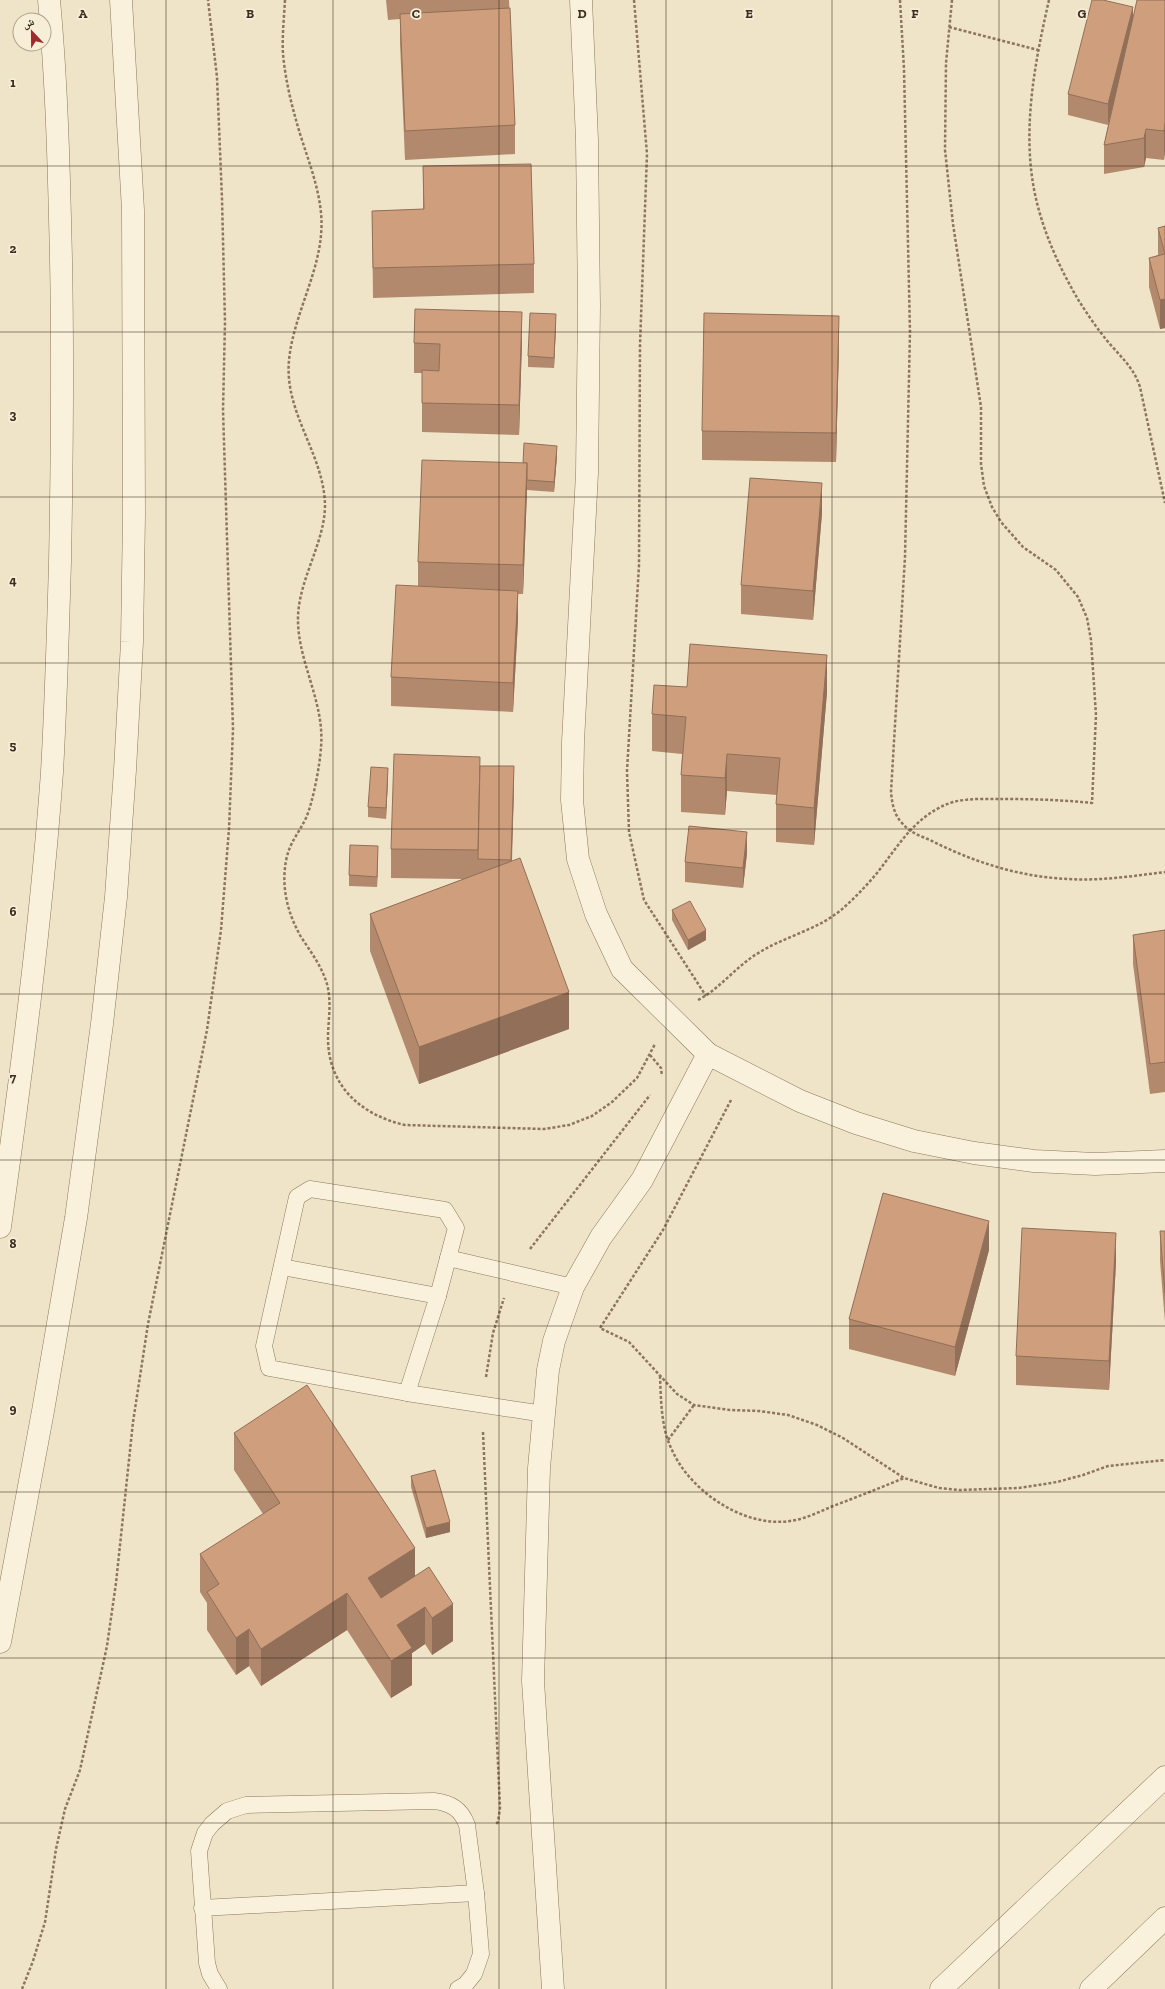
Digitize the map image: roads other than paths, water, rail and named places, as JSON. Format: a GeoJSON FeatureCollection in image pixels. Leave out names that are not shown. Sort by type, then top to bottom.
{"type":"FeatureCollection","features":[{"type":"Feature","properties":{"kind":"street"},"geometry":{"type":"LineString","coordinates":[[0,1227],[21,1080],[39,915],[52,772],[58,623],[62,481],[62,324],[59,175],[49,0]]}},
{"type":"Feature","properties":{"kind":"street"},"geometry":{"type":"LineString","coordinates":[[0,1642],[43,1411],[76,1218],[102,1024],[116,897],[132,642],[134,515],[133,210],[121,0]]}},
{"type":"Feature","properties":{"kind":"street"},"geometry":{"type":"LineString","coordinates":[[581,0],[587,140],[589,306],[587,473],[573,742],[572,800],[578,859],[596,914],[622,969],[667,1016],[708,1054],[800,1101],[856,1123],[914,1140],[974,1153],[1034,1161],[1095,1164],[1165,1161]]}},
{"type":"Feature","properties":{"kind":"street"},"geometry":{"type":"LineString","coordinates":[[553,1989],[533,1681],[539,1468],[548,1370],[554,1341],[573,1287],[601,1237],[642,1180],[708,1054]]}},
{"type":"Feature","properties":{"kind":"street"},"geometry":{"type":"LineString","coordinates":[[941,1989],[1165,1777]]}},
{"type":"Feature","properties":{"kind":"street"},"geometry":{"type":"LineString","coordinates":[[1091,1989],[1165,1918]]}},
{"type":"Feature","properties":{"kind":"lane"},"geometry":{"type":"LineString","coordinates":[[407,1393],[438,1296],[456,1228],[445,1210],[310,1189],[297,1197],[264,1346],[269,1368],[407,1393],[544,1414]]}},
{"type":"Feature","properties":{"kind":"lane"},"geometry":{"type":"LineString","coordinates":[[448,1258],[573,1287]]}},
{"type":"Feature","properties":{"kind":"lane"},"geometry":{"type":"LineString","coordinates":[[282,1267],[438,1296]]}},
{"type":"Feature","properties":{"kind":"lane"},"geometry":{"type":"LineString","coordinates":[[219,1989],[210,1974],[207,1963],[199,1851],[201,1841],[208,1828],[219,1817],[227,1812],[246,1805],[434,1800],[445,1802],[456,1807],[463,1815],[467,1825],[476,1893],[480,1961],[470,1980],[458,1989]]}},
{"type":"Feature","properties":{"kind":"lane"},"geometry":{"type":"LineString","coordinates":[[202,1908],[476,1893]]}}]}
